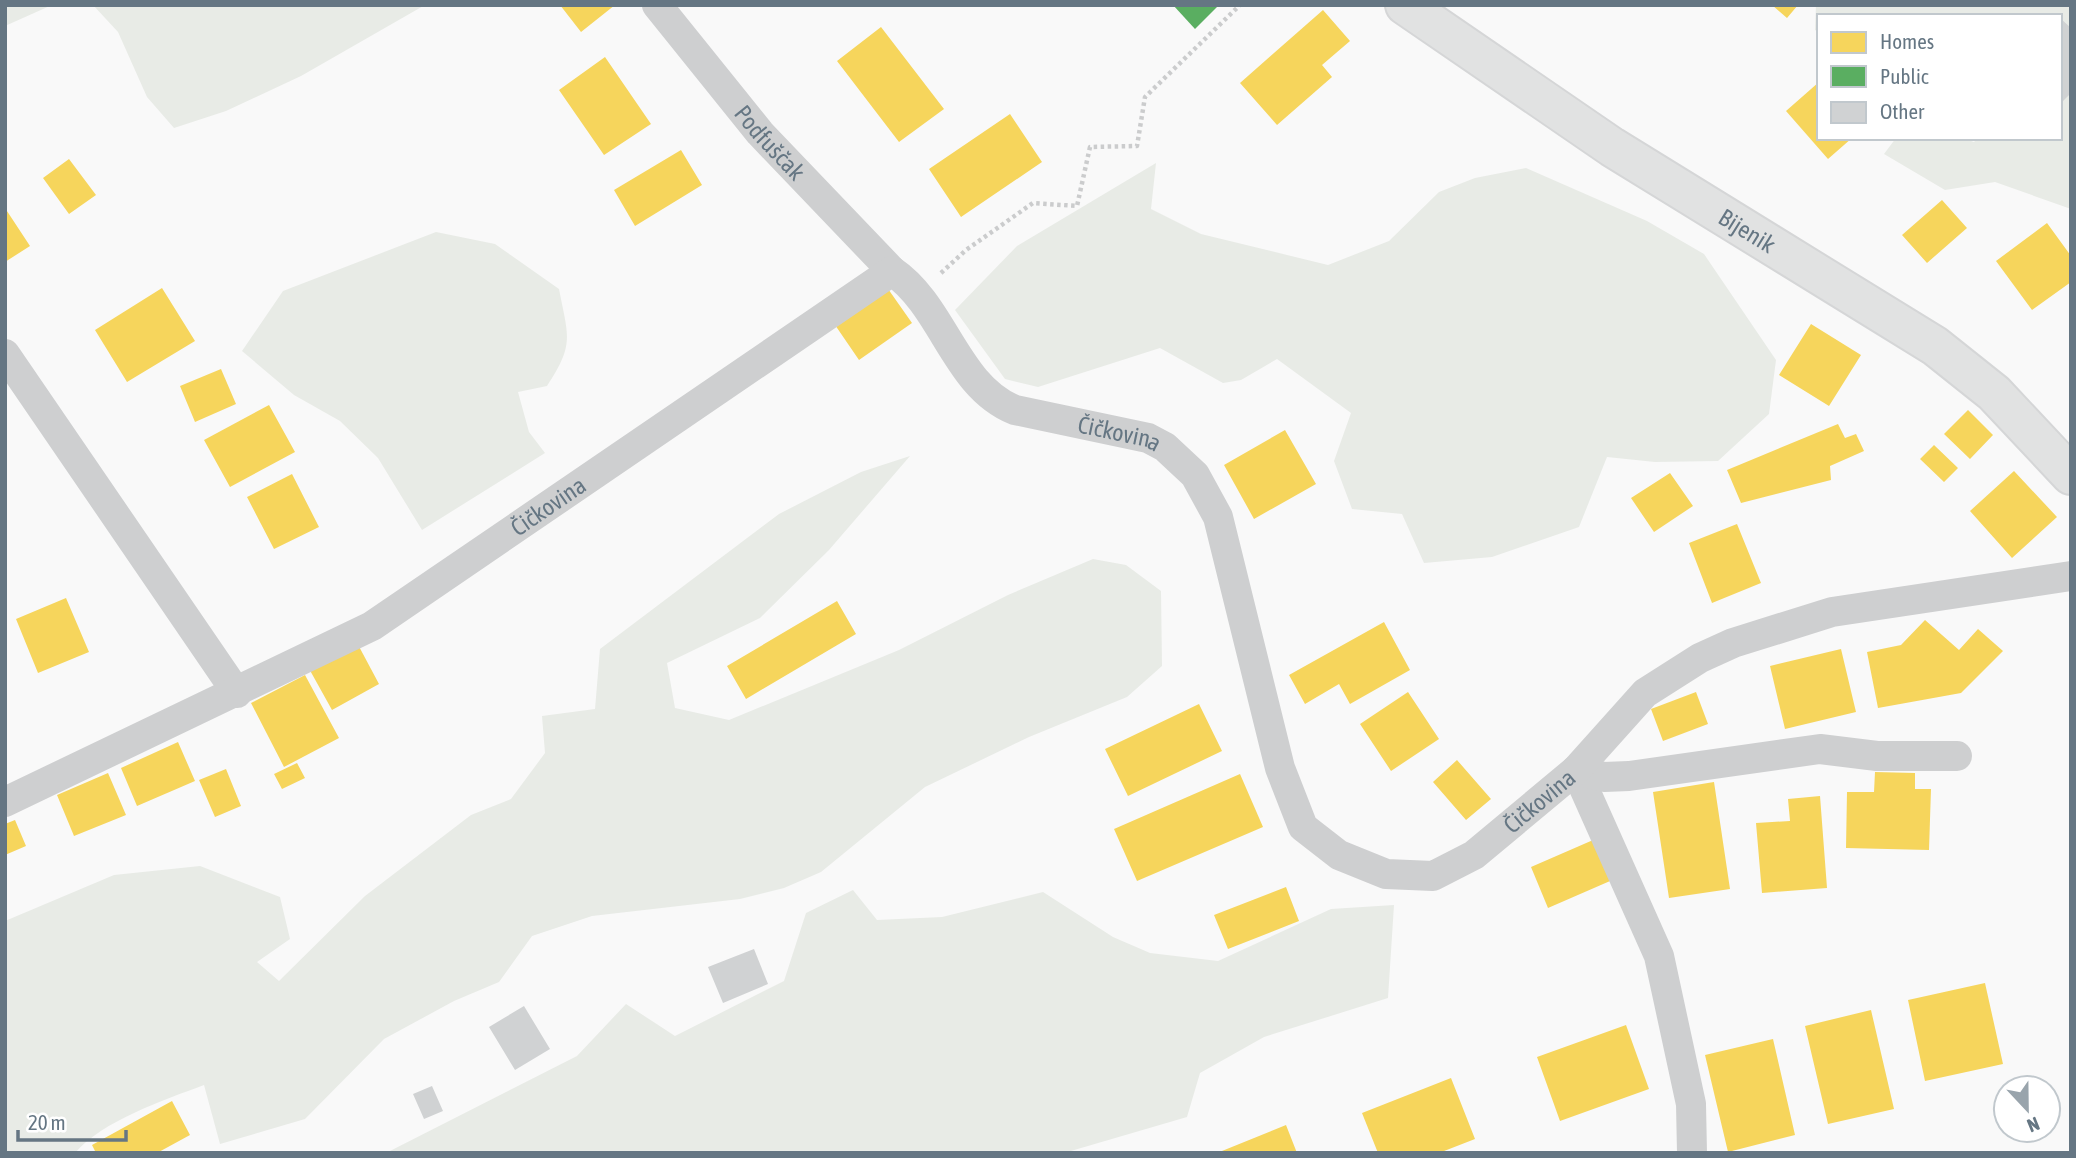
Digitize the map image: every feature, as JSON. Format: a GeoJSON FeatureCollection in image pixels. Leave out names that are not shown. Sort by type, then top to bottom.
{"type":"FeatureCollection","features":[{"type":"Feature","properties":{"kind":"main road","name":"Bijenik"},"geometry":{"type":"LineString","coordinates":[[1405,5],[1612,148],[1935,346],[1994,393],[2071,475]]}},
{"type":"Feature","properties":{"kind":"street","name":"Podfuščak"},"geometry":{"type":"LineString","coordinates":[[657,5],[760,132],[892,271]]}},
{"type":"Feature","properties":{"kind":"street","name":"Čičkovina"},"geometry":{"type":"LineString","coordinates":[[5,802],[372,626],[892,271],[918,294],[975,379],[1000,404],[1015,410],[1148,438],[1165,447],[1195,475],[1209,497],[1226,539],[1291,801],[1303,827],[1339,855],[1386,874],[1433,876],[1453,868],[1485,847],[1576,770],[1645,693],[1700,658],[1732,643],[1832,612],[2071,576]]}},
{"type":"Feature","properties":{"kind":"street"},"geometry":{"type":"LineString","coordinates":[[5,354],[237,693]]}},
{"type":"Feature","properties":{"kind":"street"},"geometry":{"type":"LineString","coordinates":[[1576,770],[1604,777],[1629,776],[1821,749],[1877,755],[1957,756]]}},
{"type":"Feature","properties":{"kind":"street"},"geometry":{"type":"LineString","coordinates":[[1576,770],[1659,956],[1691,1104],[1689,1152]]}},
{"type":"Feature","properties":{"kind":"path"},"geometry":{"type":"LineString","coordinates":[[918,294],[966,250],[1033,203],[1077,206],[1090,146],[1137,146],[1145,97],[1240,5]]}},
{"type":"Feature","properties":{"kind":"shaded area"},"geometry":{"type":"Polygon","coordinates":[[[5,5],[52,5],[5,26],[5,5]]]}},
{"type":"Feature","properties":{"kind":"shaded area"},"geometry":{"type":"Polygon","coordinates":[[[93,5],[425,5],[301,76],[226,111],[174,128],[147,97],[118,32],[93,5]]]}},
{"type":"Feature","properties":{"kind":"shaded area"},"geometry":{"type":"Polygon","coordinates":[[[1816,5],[2071,5],[2071,209],[1995,182],[1945,190],[1884,154],[1894,140],[2062,140],[2062,14],[1817,14],[1817,31],[1816,5]]]}},
{"type":"Feature","properties":{"kind":"shaded area"},"geometry":{"type":"Polygon","coordinates":[[[1156,163],[1151,209],[1201,234],[1328,265],[1389,241],[1439,192],[1475,178],[1526,168],[1647,221],[1704,254],[1776,360],[1769,414],[1718,461],[1655,462],[1607,457],[1579,527],[1492,557],[1424,563],[1402,514],[1352,509],[1334,461],[1351,413],[1277,359],[1241,380],[1223,383],[1160,348],[1038,387],[1005,379],[955,310],[1017,246],[1156,163]]]}},
{"type":"Feature","properties":{"kind":"shaded area"},"geometry":{"type":"Polygon","coordinates":[[[436,232],[495,244],[559,289],[567,339],[562,360],[547,386],[518,392],[529,432],[545,453],[422,530],[378,458],[340,421],[294,395],[242,351],[283,291],[436,232]]]}},
{"type":"Feature","properties":{"kind":"shaded area"},"geometry":{"type":"Polygon","coordinates":[[[910,456],[829,550],[760,618],[667,663],[675,708],[729,720],[899,650],[1008,595],[1093,559],[1126,565],[1161,591],[1162,666],[1127,697],[1029,737],[925,787],[821,872],[784,888],[740,899],[592,916],[532,936],[499,982],[454,1001],[384,1039],[305,1119],[220,1144],[204,1085],[117,1121],[75,1153],[5,1153],[5,921],[114,875],[200,866],[280,897],[290,939],[257,962],[279,981],[365,896],[471,815],[511,799],[545,753],[542,716],[595,709],[600,649],[779,514],[861,472],[910,456]]]}},
{"type":"Feature","properties":{"kind":"shaded area"},"geometry":{"type":"Polygon","coordinates":[[[853,890],[877,920],[942,917],[1043,892],[1113,937],[1150,953],[1218,961],[1331,909],[1394,905],[1388,998],[1264,1037],[1200,1073],[1187,1117],[1064,1153],[386,1153],[577,1056],[626,1004],[675,1036],[784,981],[806,913],[853,890]]]}},
{"type":"Feature","properties":{"kind":"building: Homes"},"geometry":{"type":"Polygon","coordinates":[[[560,5],[615,5],[581,32],[560,5]]]}},
{"type":"Feature","properties":{"kind":"building: Homes"},"geometry":{"type":"Polygon","coordinates":[[[1772,5],[1798,5],[1787,18],[1772,5]]]}},
{"type":"Feature","properties":{"kind":"building: Homes"},"geometry":{"type":"Polygon","coordinates":[[[1323,10],[1350,41],[1322,65],[1332,77],[1277,125],[1240,83],[1323,10]]]}},
{"type":"Feature","properties":{"kind":"building: Homes"},"geometry":{"type":"Polygon","coordinates":[[[881,27],[944,109],[899,142],[837,61],[881,27]]]}},
{"type":"Feature","properties":{"kind":"building: Homes"},"geometry":{"type":"Polygon","coordinates":[[[605,57],[651,124],[604,155],[559,90],[605,57]]]}},
{"type":"Feature","properties":{"kind":"building: Homes"},"geometry":{"type":"Polygon","coordinates":[[[1817,84],[1817,140],[1850,140],[1828,159],[1786,111],[1817,84]]]}},
{"type":"Feature","properties":{"kind":"building: Homes"},"geometry":{"type":"Polygon","coordinates":[[[1010,114],[1042,162],[961,217],[929,169],[1010,114]]]}},
{"type":"Feature","properties":{"kind":"building: Homes"},"geometry":{"type":"Polygon","coordinates":[[[681,150],[702,185],[635,226],[614,190],[681,150]]]}},
{"type":"Feature","properties":{"kind":"building: Homes"},"geometry":{"type":"Polygon","coordinates":[[[69,159],[96,195],[69,214],[43,178],[69,159]]]}},
{"type":"Feature","properties":{"kind":"building: Homes"},"geometry":{"type":"Polygon","coordinates":[[[1942,200],[1967,228],[1927,263],[1902,235],[1942,200]]]}},
{"type":"Feature","properties":{"kind":"building: Homes"},"geometry":{"type":"Polygon","coordinates":[[[5,208],[30,246],[5,262],[5,208]]]}},
{"type":"Feature","properties":{"kind":"building: Homes"},"geometry":{"type":"Polygon","coordinates":[[[2047,223],[2071,256],[2071,282],[2032,310],[1996,261],[2047,223]]]}},
{"type":"Feature","properties":{"kind":"building: Homes"},"geometry":{"type":"Polygon","coordinates":[[[886,286],[912,323],[859,360],[833,322],[886,286]]]}},
{"type":"Feature","properties":{"kind":"building: Homes"},"geometry":{"type":"Polygon","coordinates":[[[162,288],[195,341],[127,382],[95,330],[162,288]]]}},
{"type":"Feature","properties":{"kind":"building: Homes"},"geometry":{"type":"Polygon","coordinates":[[[1811,324],[1861,355],[1829,406],[1779,375],[1811,324]]]}},
{"type":"Feature","properties":{"kind":"building: Homes"},"geometry":{"type":"Polygon","coordinates":[[[221,369],[236,404],[195,422],[180,386],[221,369]]]}},
{"type":"Feature","properties":{"kind":"building: Homes"},"geometry":{"type":"Polygon","coordinates":[[[269,405],[295,452],[230,487],[204,440],[269,405]]]}},
{"type":"Feature","properties":{"kind":"building: Homes"},"geometry":{"type":"Polygon","coordinates":[[[1968,410],[1993,435],[1970,459],[1944,434],[1968,410]]]}},
{"type":"Feature","properties":{"kind":"building: Homes"},"geometry":{"type":"Polygon","coordinates":[[[1838,424],[1845,438],[1856,434],[1864,451],[1830,466],[1831,480],[1741,503],[1727,470],[1838,424]]]}},
{"type":"Feature","properties":{"kind":"building: Homes"},"geometry":{"type":"Polygon","coordinates":[[[1285,430],[1316,484],[1254,519],[1224,465],[1285,430]]]}},
{"type":"Feature","properties":{"kind":"building: Homes"},"geometry":{"type":"Polygon","coordinates":[[[1934,445],[1958,468],[1944,482],[1920,459],[1934,445]]]}},
{"type":"Feature","properties":{"kind":"building: Homes"},"geometry":{"type":"Polygon","coordinates":[[[2014,471],[2057,517],[2012,558],[1970,511],[2014,471]]]}},
{"type":"Feature","properties":{"kind":"building: Homes"},"geometry":{"type":"Polygon","coordinates":[[[1670,473],[1693,506],[1654,532],[1631,498],[1670,473]]]}},
{"type":"Feature","properties":{"kind":"building: Homes"},"geometry":{"type":"Polygon","coordinates":[[[292,474],[319,527],[274,549],[247,497],[292,474]]]}},
{"type":"Feature","properties":{"kind":"building: Homes"},"geometry":{"type":"Polygon","coordinates":[[[1737,524],[1761,583],[1712,603],[1689,543],[1737,524]]]}},
{"type":"Feature","properties":{"kind":"building: Homes"},"geometry":{"type":"Polygon","coordinates":[[[66,598],[89,652],[38,673],[16,619],[66,598]]]}},
{"type":"Feature","properties":{"kind":"building: Homes"},"geometry":{"type":"Polygon","coordinates":[[[837,601],[856,634],[746,699],[727,666],[837,601]]]}},
{"type":"Feature","properties":{"kind":"building: Homes"},"geometry":{"type":"Polygon","coordinates":[[[1925,620],[1959,650],[1978,629],[2003,651],[1961,693],[1878,708],[1867,652],[1901,645],[1925,620]]]}},
{"type":"Feature","properties":{"kind":"building: Homes"},"geometry":{"type":"Polygon","coordinates":[[[1384,622],[1410,670],[1350,704],[1339,684],[1305,704],[1289,675],[1384,622]]]}},
{"type":"Feature","properties":{"kind":"building: Homes"},"geometry":{"type":"Polygon","coordinates":[[[355,639],[379,684],[332,710],[307,665],[355,639]]]}},
{"type":"Feature","properties":{"kind":"building: Homes"},"geometry":{"type":"Polygon","coordinates":[[[1841,649],[1856,712],[1785,729],[1770,666],[1841,649]]]}},
{"type":"Feature","properties":{"kind":"building: Homes"},"geometry":{"type":"Polygon","coordinates":[[[305,675],[339,738],[284,767],[251,703],[305,675]]]}},
{"type":"Feature","properties":{"kind":"building: Homes"},"geometry":{"type":"Polygon","coordinates":[[[1408,692],[1439,739],[1391,771],[1360,724],[1408,692]]]}},
{"type":"Feature","properties":{"kind":"building: Homes"},"geometry":{"type":"Polygon","coordinates":[[[1696,692],[1708,724],[1663,741],[1651,709],[1696,692]]]}},
{"type":"Feature","properties":{"kind":"building: Homes"},"geometry":{"type":"Polygon","coordinates":[[[1199,704],[1222,751],[1128,796],[1105,749],[1199,704]]]}},
{"type":"Feature","properties":{"kind":"building: Homes"},"geometry":{"type":"Polygon","coordinates":[[[178,742],[195,781],[137,806],[121,768],[178,742]]]}},
{"type":"Feature","properties":{"kind":"building: Homes"},"geometry":{"type":"Polygon","coordinates":[[[1457,760],[1491,799],[1466,820],[1433,782],[1457,760]]]}},
{"type":"Feature","properties":{"kind":"building: Homes"},"geometry":{"type":"Polygon","coordinates":[[[297,763],[305,778],[282,789],[274,774],[297,763]]]}},
{"type":"Feature","properties":{"kind":"building: Homes"},"geometry":{"type":"Polygon","coordinates":[[[226,769],[241,806],[215,817],[199,780],[226,769]]]}},
{"type":"Feature","properties":{"kind":"building: Homes"},"geometry":{"type":"Polygon","coordinates":[[[1875,772],[1915,773],[1915,789],[1931,789],[1929,850],[1846,848],[1847,792],[1874,792],[1875,772]]]}},
{"type":"Feature","properties":{"kind":"building: Homes"},"geometry":{"type":"Polygon","coordinates":[[[108,773],[126,815],[74,836],[57,795],[108,773]]]}},
{"type":"Feature","properties":{"kind":"building: Homes"},"geometry":{"type":"Polygon","coordinates":[[[1240,774],[1263,827],[1137,881],[1114,829],[1240,774]]]}},
{"type":"Feature","properties":{"kind":"building: Homes"},"geometry":{"type":"Polygon","coordinates":[[[1714,782],[1730,889],[1669,898],[1653,792],[1714,782]]]}},
{"type":"Feature","properties":{"kind":"building: Homes"},"geometry":{"type":"Polygon","coordinates":[[[1820,796],[1827,888],[1762,893],[1756,823],[1790,821],[1788,799],[1820,796]]]}},
{"type":"Feature","properties":{"kind":"building: Homes"},"geometry":{"type":"Polygon","coordinates":[[[15,820],[26,846],[5,855],[5,824],[15,820]]]}},
{"type":"Feature","properties":{"kind":"building: Homes"},"geometry":{"type":"Polygon","coordinates":[[[1600,837],[1617,878],[1548,908],[1531,867],[1600,837]]]}},
{"type":"Feature","properties":{"kind":"building: Homes"},"geometry":{"type":"Polygon","coordinates":[[[1286,887],[1299,921],[1228,949],[1214,915],[1286,887]]]}},
{"type":"Feature","properties":{"kind":"building: Homes"},"geometry":{"type":"Polygon","coordinates":[[[1985,983],[2003,1064],[1925,1081],[1908,1000],[1985,983]]]}},
{"type":"Feature","properties":{"kind":"building: Homes"},"geometry":{"type":"Polygon","coordinates":[[[1871,1010],[1894,1109],[1828,1124],[1805,1026],[1871,1010]]]}},
{"type":"Feature","properties":{"kind":"building: Homes"},"geometry":{"type":"Polygon","coordinates":[[[1626,1025],[1649,1089],[1560,1121],[1537,1057],[1626,1025]]]}},
{"type":"Feature","properties":{"kind":"building: Homes"},"geometry":{"type":"Polygon","coordinates":[[[1773,1039],[1795,1135],[1728,1152],[1705,1055],[1773,1039]]]}},
{"type":"Feature","properties":{"kind":"building: Homes"},"geometry":{"type":"Polygon","coordinates":[[[1451,1078],[1475,1139],[1439,1153],[1378,1153],[1362,1113],[1451,1078]]]}},
{"type":"Feature","properties":{"kind":"building: Homes"},"geometry":{"type":"Polygon","coordinates":[[[172,1101],[190,1135],[157,1153],[96,1153],[92,1145],[172,1101]]]}},
{"type":"Feature","properties":{"kind":"building: Homes"},"geometry":{"type":"Polygon","coordinates":[[[1286,1125],[1297,1153],[1217,1153],[1286,1125]]]}},
{"type":"Feature","properties":{"kind":"building: Public"},"geometry":{"type":"Polygon","coordinates":[[[1173,5],[1219,5],[1195,29],[1173,5]]]}},
{"type":"Feature","properties":{"kind":"building: Other"},"geometry":{"type":"Polygon","coordinates":[[[2062,20],[2071,28],[2071,93],[2062,102],[2062,20]]]}},
{"type":"Feature","properties":{"kind":"building: Other"},"geometry":{"type":"Polygon","coordinates":[[[754,949],[768,984],[723,1003],[708,967],[754,949]]]}},
{"type":"Feature","properties":{"kind":"building: Other"},"geometry":{"type":"Polygon","coordinates":[[[524,1006],[550,1049],[515,1070],[489,1027],[524,1006]]]}},
{"type":"Feature","properties":{"kind":"building: Other"},"geometry":{"type":"Polygon","coordinates":[[[432,1086],[443,1111],[424,1119],[413,1094],[432,1086]]]}}]}
